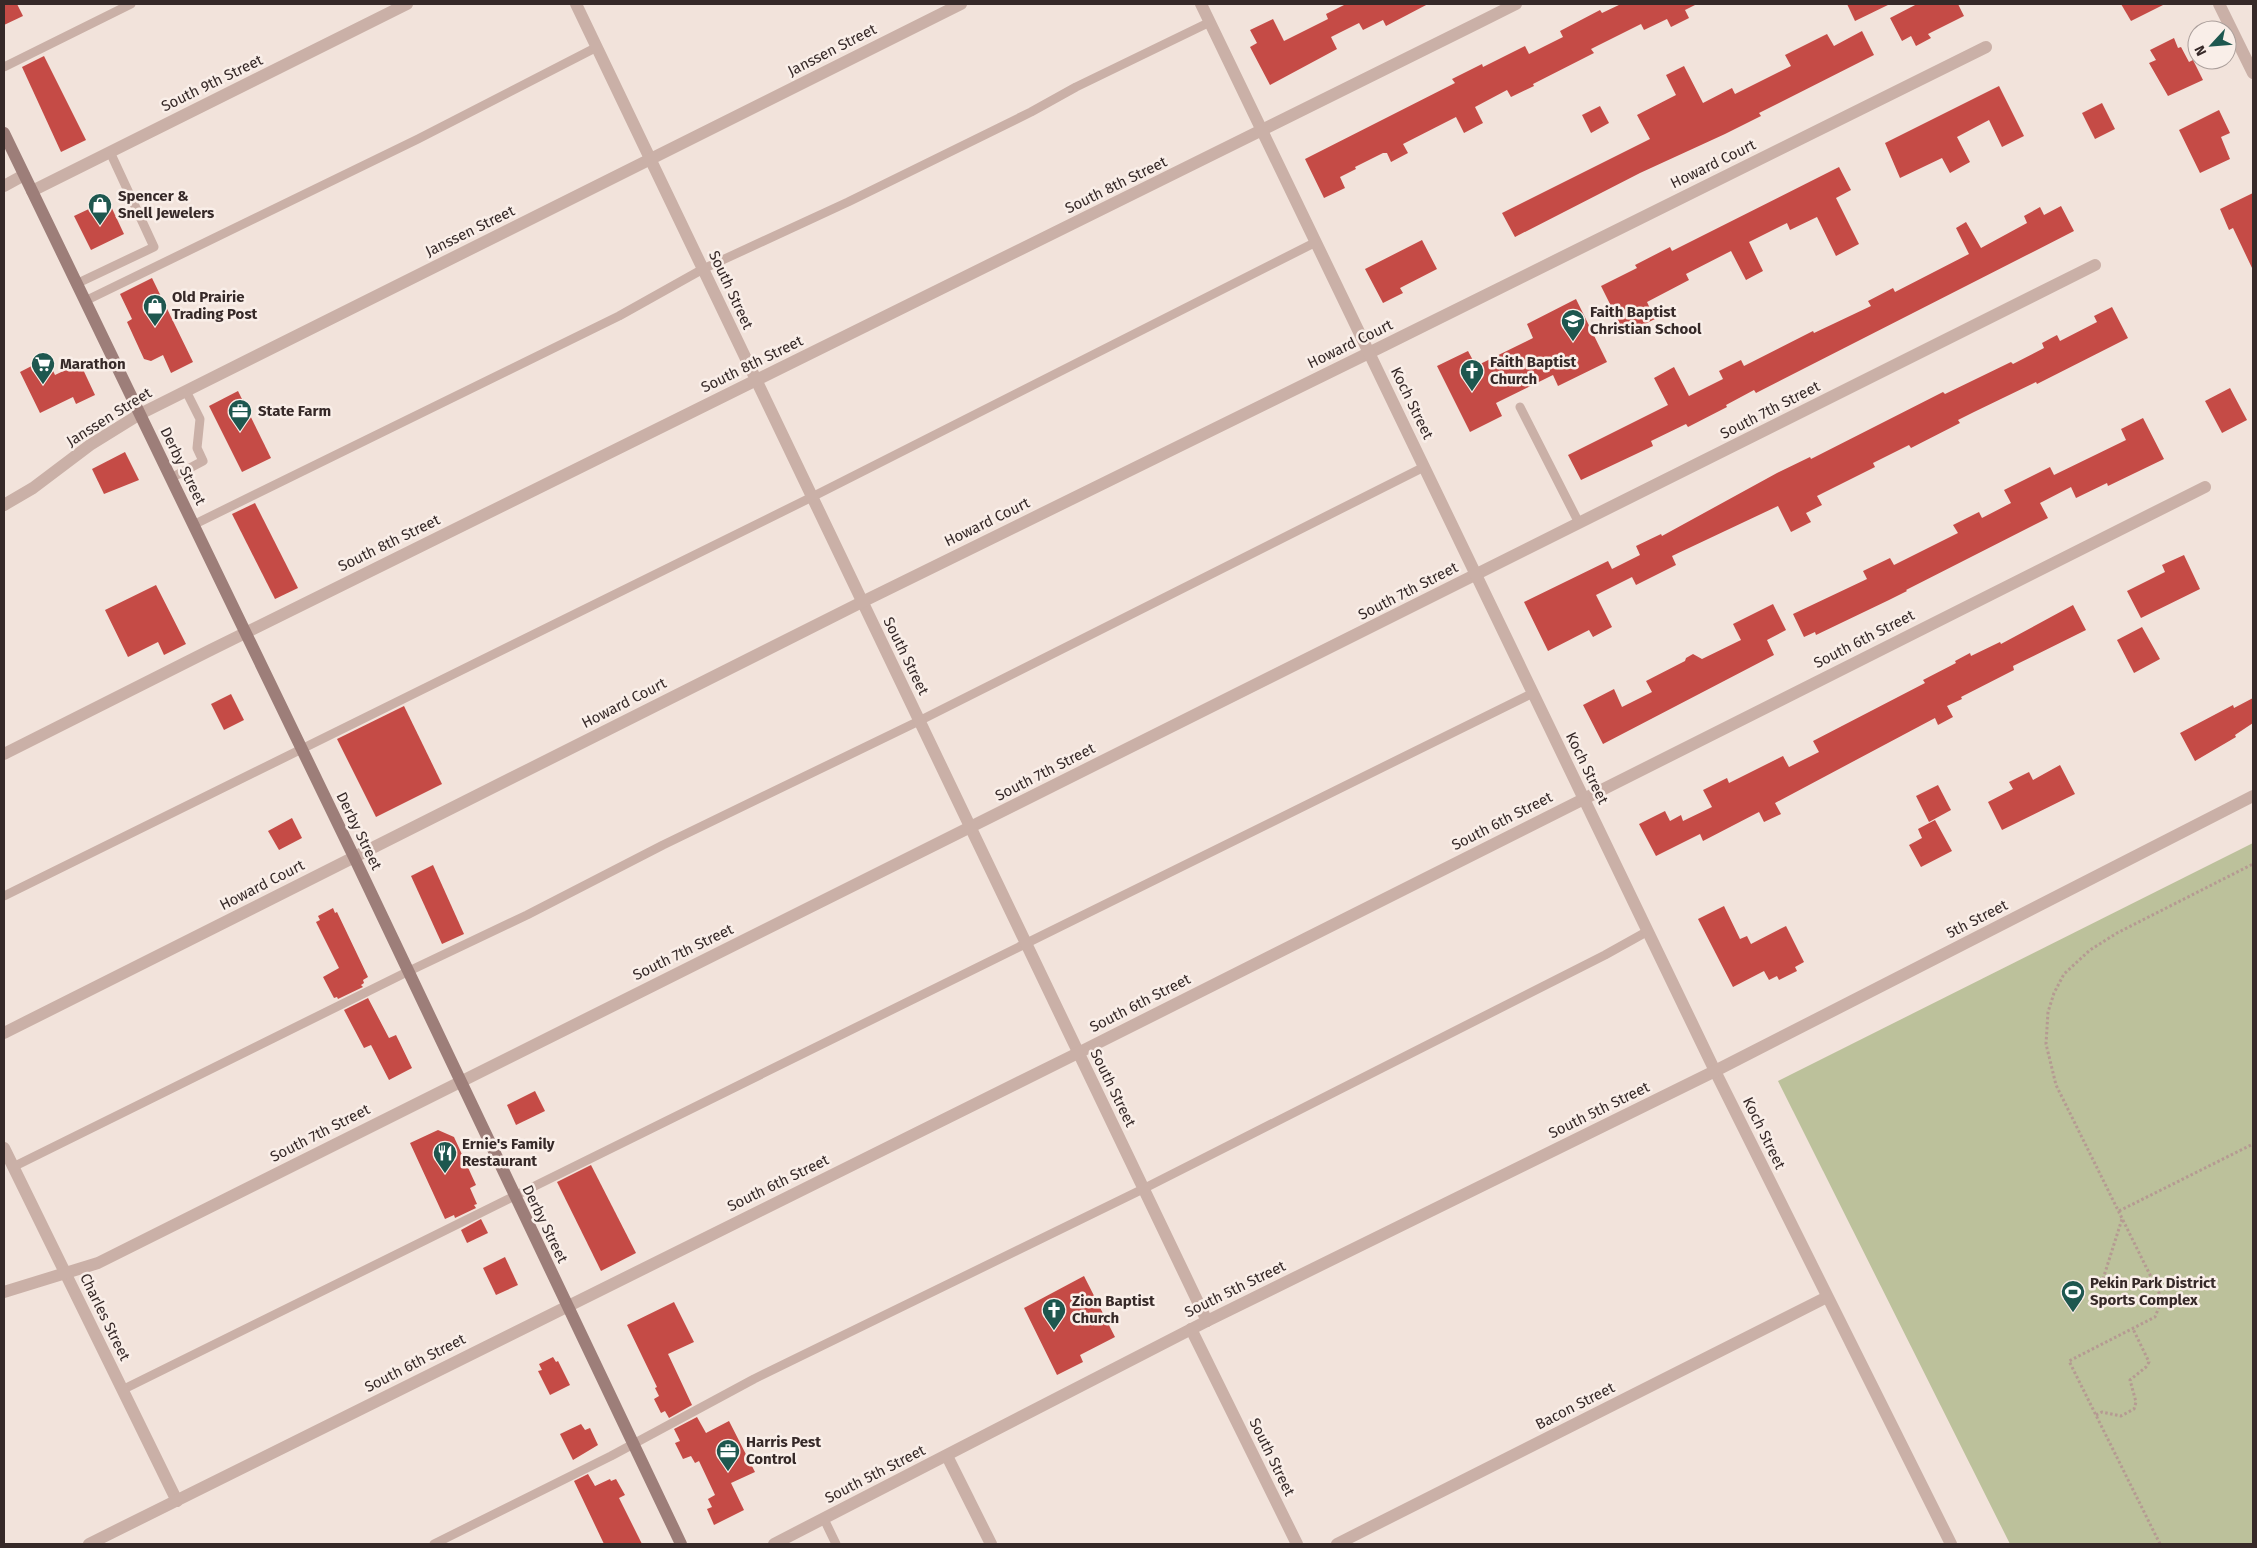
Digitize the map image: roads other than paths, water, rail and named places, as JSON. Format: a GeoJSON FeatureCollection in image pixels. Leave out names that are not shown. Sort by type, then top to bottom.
{"type":"FeatureCollection","features":[{"type":"Feature","properties":{"kind":"main road","name":"Derby Street"},"geometry":{"type":"LineString","coordinates":[[4,133],[354,857],[513,1196],[681,1544]]}},
{"type":"Feature","properties":{"kind":"street","name":"South 9th Street"},"geometry":{"type":"LineString","coordinates":[[32,191],[407,4]]}},
{"type":"Feature","properties":{"kind":"street","name":"South Street"},"geometry":{"type":"LineString","coordinates":[[576,4],[1206,1321]]}},
{"type":"Feature","properties":{"kind":"street","name":"Janssen Street"},"geometry":{"type":"LineString","coordinates":[[4,505],[32,488],[90,445],[140,414],[961,4]]}},
{"type":"Feature","properties":{"kind":"street","name":"Koch Street"},"geometry":{"type":"LineString","coordinates":[[1201,4],[1715,1071],[1951,1544]]}},
{"type":"Feature","properties":{"kind":"street","name":"South 8th Street"},"geometry":{"type":"LineString","coordinates":[[4,754],[245,632],[1516,4]]}},
{"type":"Feature","properties":{"kind":"street"},"geometry":{"type":"LineString","coordinates":[[2219,4],[2253,73]]}},
{"type":"Feature","properties":{"kind":"street","name":"Howard Court"},"geometry":{"type":"LineString","coordinates":[[4,1033],[862,602],[1369,353],[1986,46]]}},
{"type":"Feature","properties":{"kind":"street"},"geometry":{"type":"LineString","coordinates":[[4,186],[24,175]]}},
{"type":"Feature","properties":{"kind":"street","name":"South 7th Street"},"geometry":{"type":"LineString","coordinates":[[4,1292],[98,1263],[2095,265]]}},
{"type":"Feature","properties":{"kind":"street","name":"South 6th Street"},"geometry":{"type":"LineString","coordinates":[[89,1544],[1078,1053],[2205,487]]}},
{"type":"Feature","properties":{"kind":"street","name":"5th Street"},"geometry":{"type":"LineString","coordinates":[[1715,1071],[2253,796]]}},
{"type":"Feature","properties":{"kind":"street","name":"South 5th Street"},"geometry":{"type":"LineString","coordinates":[[774,1544],[1206,1321],[1715,1071]]}},
{"type":"Feature","properties":{"kind":"street","name":"Charles Street"},"geometry":{"type":"LineString","coordinates":[[4,1148],[176,1501]]}},
{"type":"Feature","properties":{"kind":"street","name":"Bacon Street"},"geometry":{"type":"LineString","coordinates":[[1337,1544],[1828,1297]]}},
{"type":"Feature","properties":{"kind":"street","name":"South Street"},"geometry":{"type":"LineString","coordinates":[[1191,1329],[1297,1544]]}},
{"type":"Feature","properties":{"kind":"street"},"geometry":{"type":"LineString","coordinates":[[947,1456],[991,1544]]}},
{"type":"Feature","properties":{"kind":"lane"},"geometry":{"type":"LineString","coordinates":[[4,67],[131,4]]}},
{"type":"Feature","properties":{"kind":"lane"},"geometry":{"type":"LineString","coordinates":[[193,525],[619,316],[703,269],[848,202],[1210,22]]}},
{"type":"Feature","properties":{"kind":"lane"},"geometry":{"type":"LineString","coordinates":[[85,302],[418,139],[597,47]]}},
{"type":"Feature","properties":{"kind":"lane"},"geometry":{"type":"LineString","coordinates":[[76,284],[154,247],[110,152]]}},
{"type":"Feature","properties":{"kind":"lane"},"geometry":{"type":"LineString","coordinates":[[4,896],[812,497],[1316,242]]}},
{"type":"Feature","properties":{"kind":"lane"},"geometry":{"type":"LineString","coordinates":[[170,478],[203,462],[197,448],[200,419],[186,391]]}},
{"type":"Feature","properties":{"kind":"lane"},"geometry":{"type":"LineString","coordinates":[[1520,407],[1579,524]]}},
{"type":"Feature","properties":{"kind":"lane"},"geometry":{"type":"LineString","coordinates":[[13,1168],[407,972],[527,915],[663,845],[919,721],[1424,466]]}},
{"type":"Feature","properties":{"kind":"lane"},"geometry":{"type":"LineString","coordinates":[[122,1390],[1533,693]]}},
{"type":"Feature","properties":{"kind":"lane"},"geometry":{"type":"LineString","coordinates":[[434,1544],[633,1444],[754,1379],[1143,1189],[1605,956],[1648,931]]}},
{"type":"Feature","properties":{"kind":"lane"},"geometry":{"type":"LineString","coordinates":[[824,1519],[836,1544]]}},
{"type":"Feature","properties":{"kind":"place","name":"Spencer & Snell Jewelers"},"geometry":{"type":"Point","coordinates":[100,226]}},
{"type":"Feature","properties":{"kind":"place","name":"Old Prairie Trading Post"},"geometry":{"type":"Point","coordinates":[155,327]}},
{"type":"Feature","properties":{"kind":"place","name":"Faith Baptist Christian School"},"geometry":{"type":"Point","coordinates":[1573,342]}},
{"type":"Feature","properties":{"kind":"place","name":"Marathon"},"geometry":{"type":"Point","coordinates":[43,385]}},
{"type":"Feature","properties":{"kind":"place","name":"Faith Baptist Church"},"geometry":{"type":"Point","coordinates":[1472,392]}},
{"type":"Feature","properties":{"kind":"place","name":"State Farm"},"geometry":{"type":"Point","coordinates":[240,432]}},
{"type":"Feature","properties":{"kind":"place","name":"Ernie's Family Restaurant"},"geometry":{"type":"Point","coordinates":[445,1174]}},
{"type":"Feature","properties":{"kind":"place","name":"Pekin Park District Sports Complex"},"geometry":{"type":"Point","coordinates":[2073,1313]}},
{"type":"Feature","properties":{"kind":"place","name":"Zion Baptist Church"},"geometry":{"type":"Point","coordinates":[1054,1331]}},
{"type":"Feature","properties":{"kind":"place","name":"Harris Pest Control"},"geometry":{"type":"Point","coordinates":[728,1472]}}]}
